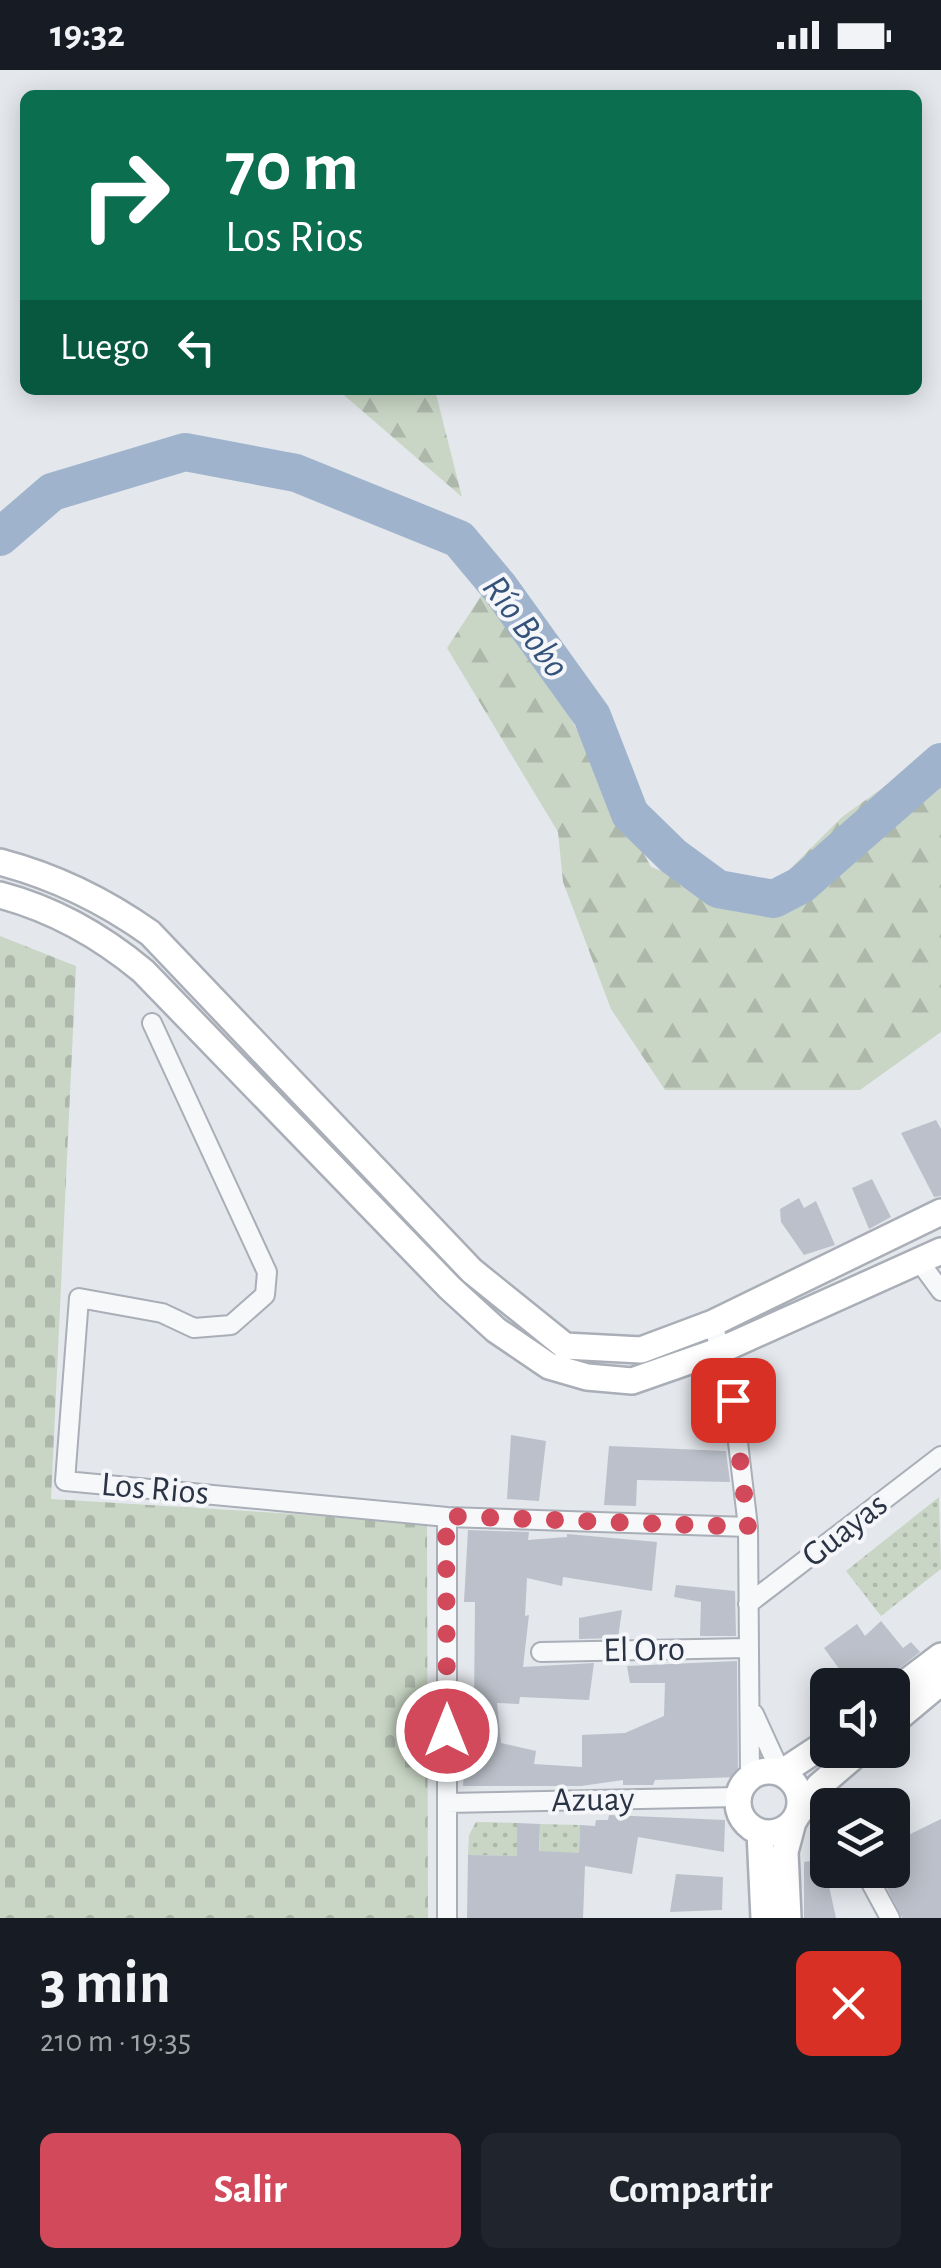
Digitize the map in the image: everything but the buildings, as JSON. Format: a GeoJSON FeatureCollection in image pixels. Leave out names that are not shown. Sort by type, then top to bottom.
{"type":"FeatureCollection","features":[{"type":"Feature","properties":{"kind":"main road"},"geometry":{"type":"LineString","coordinates":[[0,862],[30,870],[118,910],[150,933],[472,1272],[565,1346],[641,1350],[712,1323],[941,1212]]}},
{"type":"Feature","properties":{"kind":"main road"},"geometry":{"type":"LineString","coordinates":[[0,895],[30,903],[108,941],[143,971],[450,1288],[496,1330],[549,1366],[587,1377],[632,1381],[721,1350],[930,1256]]}},
{"type":"Feature","properties":{"kind":"main road"},"geometry":{"type":"LineString","coordinates":[[910,1679],[941,1656]]}},
{"type":"Feature","properties":{"kind":"main road"},"geometry":{"type":"LineString","coordinates":[[910,1709],[941,1682]]}},
{"type":"Feature","properties":{"kind":"main road"},"geometry":{"type":"LineString","coordinates":[[781,1773],[810,1754]]}},
{"type":"Feature","properties":{"kind":"main road"},"geometry":{"type":"LineString","coordinates":[[831,1788],[847,1768]]}},
{"type":"Feature","properties":{"kind":"main road"},"geometry":{"type":"LineString","coordinates":[[788,1918],[785,1852],[796,1818],[800,1795],[781,1773],[770,1770],[744,1787],[746,1822],[760,1832],[778,1832],[796,1818],[810,1807]]}},
{"type":"Feature","properties":{"kind":"main road"},"geometry":{"type":"LineString","coordinates":[[760,1832],[764,1918]]}},
{"type":"Feature","properties":{"kind":"street","name":"Los Rios"},"geometry":{"type":"LineString","coordinates":[[152,1023],[268,1272],[265,1296],[231,1325],[194,1328],[162,1313],[79,1298],[66,1481],[446,1516],[748,1527]]}},
{"type":"Feature","properties":{"kind":"street"},"geometry":{"type":"LineString","coordinates":[[930,1256],[941,1291]]}},
{"type":"Feature","properties":{"kind":"street"},"geometry":{"type":"LineString","coordinates":[[712,1323],[733,1400],[748,1527],[751,1709],[744,1787]]}},
{"type":"Feature","properties":{"kind":"street","name":"Guayas"},"geometry":{"type":"LineString","coordinates":[[748,1604],[941,1456]]}},
{"type":"Feature","properties":{"kind":"street"},"geometry":{"type":"LineString","coordinates":[[446,1516],[447,1918]]}},
{"type":"Feature","properties":{"kind":"street","name":"El Oro"},"geometry":{"type":"LineString","coordinates":[[541,1652],[747,1648]]}},
{"type":"Feature","properties":{"kind":"street"},"geometry":{"type":"LineString","coordinates":[[751,1709],[781,1773]]}},
{"type":"Feature","properties":{"kind":"street","name":"Azuay"},"geometry":{"type":"LineString","coordinates":[[447,1803],[744,1787]]}},
{"type":"Feature","properties":{"kind":"street"},"geometry":{"type":"LineString","coordinates":[[874,1888],[890,1918]]}},
{"type":"Feature","properties":{"kind":"green space"},"geometry":{"type":"Polygon","coordinates":[[[344,395],[436,395],[462,497],[344,395]]]}},
{"type":"Feature","properties":{"kind":"green space"},"geometry":{"type":"Polygon","coordinates":[[[494,576],[651,867],[754,905],[842,817],[941,746],[941,1032],[860,1090],[665,1090],[611,1009],[563,882],[558,832],[447,648],[494,576]]]}},
{"type":"Feature","properties":{"kind":"green space"},"geometry":{"type":"Polygon","coordinates":[[[0,936],[76,966],[51,1499],[427,1522],[428,1918],[0,1918],[0,936]]]}},
{"type":"Feature","properties":{"kind":"green space"},"geometry":{"type":"Polygon","coordinates":[[[939,1497],[941,1569],[881,1616],[846,1571],[939,1497]]]}},
{"type":"Feature","properties":{"kind":"green space"},"geometry":{"type":"Polygon","coordinates":[[[476,1822],[517,1823],[517,1856],[468,1855],[469,1835],[476,1822]]]}},
{"type":"Feature","properties":{"kind":"green space"},"geometry":{"type":"Polygon","coordinates":[[[540,1824],[580,1825],[579,1853],[539,1864],[540,1824]]]}},
{"type":"Feature","properties":{"kind":"waterway","name":"Río Bobo"},"geometry":{"type":"LineString","coordinates":[[0,537],[52,492],[185,452],[296,473],[459,539],[500,588],[592,716],[630,814],[673,856],[718,889],[774,899],[801,885],[941,762]]}},
{"type":"Feature","properties":{"kind":"route"},"geometry":{"type":"LineString","coordinates":[[447,1731],[446,1516],[748,1527],[733,1400]]}}]}
